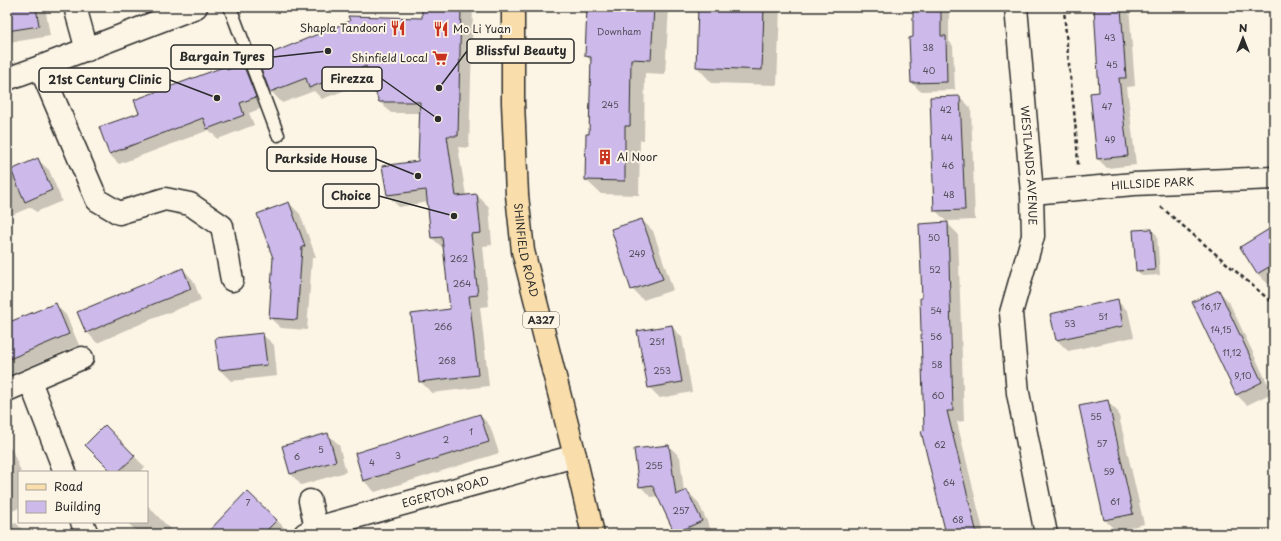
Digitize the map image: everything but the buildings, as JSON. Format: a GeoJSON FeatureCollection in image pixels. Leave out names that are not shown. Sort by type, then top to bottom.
{"type":"FeatureCollection","features":[{"type":"Feature","properties":{"kind":"main road","name":"SHINFIELD ROAD"},"geometry":{"type":"LineString","coordinates":[[513,7],[513,103],[517,194],[523,251],[575,456],[593,534]]}},
{"type":"Feature","properties":{"kind":"street"},"geometry":{"type":"LineString","coordinates":[[75,7],[86,50]]}},
{"type":"Feature","properties":{"kind":"street"},"geometry":{"type":"LineString","coordinates":[[7,79],[40,68],[196,7]]}},
{"type":"Feature","properties":{"kind":"street","name":"WESTLANDS AVENUE"},"geometry":{"type":"LineString","coordinates":[[1016,7],[1032,193],[1034,236],[1011,313],[1018,393],[1046,534]]}},
{"type":"Feature","properties":{"kind":"street"},"geometry":{"type":"LineString","coordinates":[[40,68],[97,200],[119,213],[165,199],[190,204],[222,226],[232,280]]}},
{"type":"Feature","properties":{"kind":"street","name":"HILLSIDE PARK"},"geometry":{"type":"LineString","coordinates":[[1032,193],[1134,184],[1274,178]]}},
{"type":"Feature","properties":{"kind":"street"},"geometry":{"type":"LineString","coordinates":[[7,390],[82,358]]}},
{"type":"Feature","properties":{"kind":"street"},"geometry":{"type":"LineString","coordinates":[[30,381],[65,471]]}},
{"type":"Feature","properties":{"kind":"street","name":"EGERTON ROAD"},"geometry":{"type":"LineString","coordinates":[[310,501],[311,531],[575,456]]}},
{"type":"Feature","properties":{"kind":"street"},"geometry":{"type":"LineString","coordinates":[[82,523],[87,534]]}},
{"type":"Feature","properties":{"kind":"lane"},"geometry":{"type":"LineString","coordinates":[[230,7],[278,135]]}},
{"type":"Feature","properties":{"kind":"path"},"geometry":{"type":"LineString","coordinates":[[1064,7],[1066,50],[1072,81],[1077,134],[1079,189]]}},
{"type":"Feature","properties":{"kind":"path"},"geometry":{"type":"LineString","coordinates":[[1134,184],[1274,304]]}},
{"type":"Feature","properties":{"kind":"place","name":"Shapla Tandoori"},"geometry":{"type":"Point","coordinates":[398,28]}},
{"type":"Feature","properties":{"kind":"place","name":"Mo Li Yuan"},"geometry":{"type":"Point","coordinates":[441,29]}},
{"type":"Feature","properties":{"kind":"place","name":"Bargain Tyres"},"geometry":{"type":"Point","coordinates":[328,51]}},
{"type":"Feature","properties":{"kind":"place","name":"Shinfield Local"},"geometry":{"type":"Point","coordinates":[440,58]}},
{"type":"Feature","properties":{"kind":"place","name":"Blissful Beauty"},"geometry":{"type":"Point","coordinates":[439,88]}},
{"type":"Feature","properties":{"kind":"place","name":"21st Century Clinic"},"geometry":{"type":"Point","coordinates":[217,98]}},
{"type":"Feature","properties":{"kind":"place","name":"Firezza"},"geometry":{"type":"Point","coordinates":[438,119]}},
{"type":"Feature","properties":{"kind":"place","name":"Al Noor"},"geometry":{"type":"Point","coordinates":[605,157]}},
{"type":"Feature","properties":{"kind":"place","name":"Parkside House"},"geometry":{"type":"Point","coordinates":[418,176]}},
{"type":"Feature","properties":{"kind":"place","name":"Choice"},"geometry":{"type":"Point","coordinates":[454,216]}}]}
